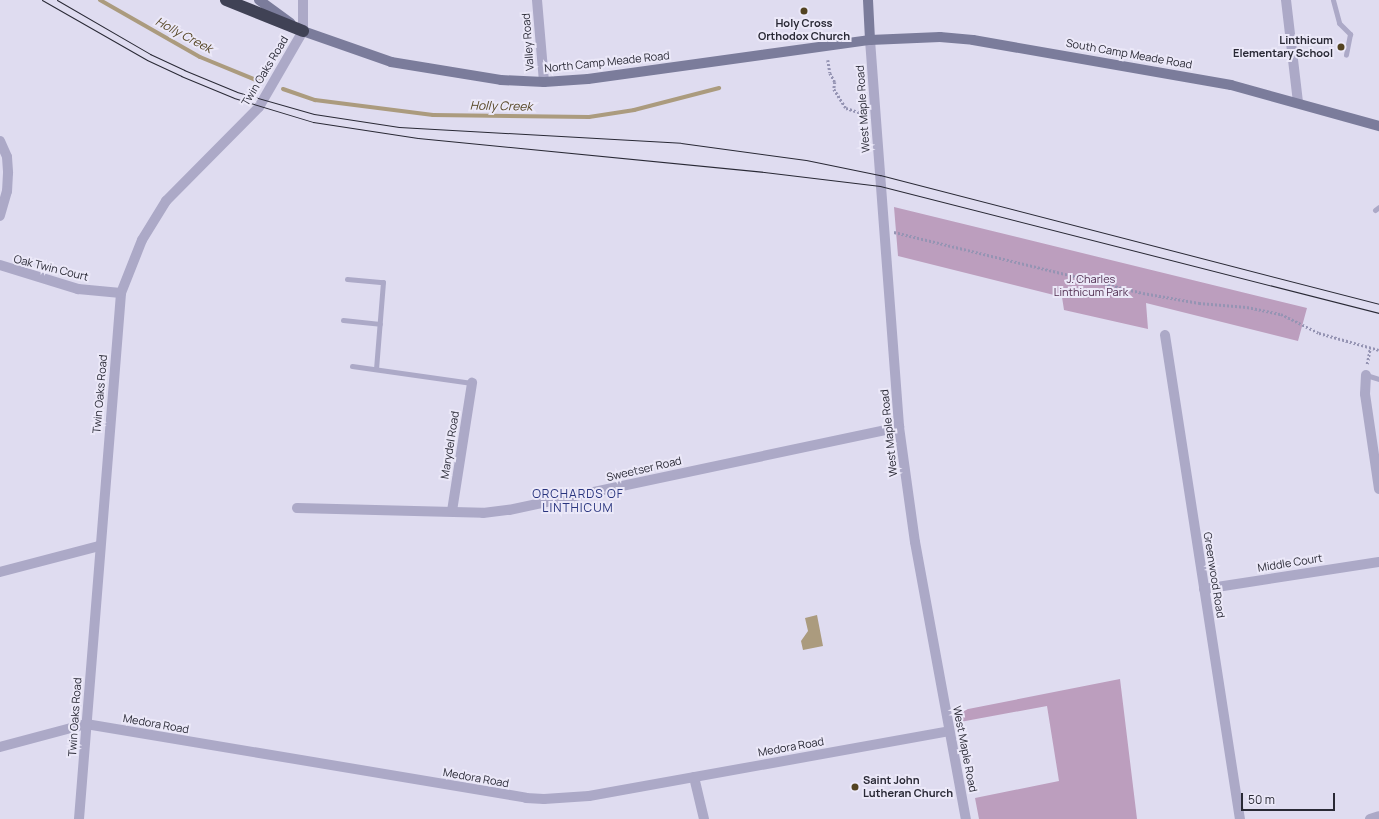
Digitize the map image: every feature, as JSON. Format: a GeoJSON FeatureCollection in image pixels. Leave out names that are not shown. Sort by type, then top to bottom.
{"type":"FeatureCollection","features":[{"type":"Feature","properties":{"kind":"highway"},"geometry":{"type":"LineString","coordinates":[[226,0],[303,32]]}},
{"type":"Feature","properties":{"kind":"main road","name":"North Camp Meade Road"},"geometry":{"type":"LineString","coordinates":[[242,0],[303,32],[391,62],[501,80],[544,82],[588,79],[870,40]]}},
{"type":"Feature","properties":{"kind":"main road","name":"North Camp Meade Road"},"geometry":{"type":"LineString","coordinates":[[260,0],[303,32]]}},
{"type":"Feature","properties":{"kind":"main road"},"geometry":{"type":"LineString","coordinates":[[868,0],[870,40]]}},
{"type":"Feature","properties":{"kind":"main road","name":"South Camp Meade Road"},"geometry":{"type":"LineString","coordinates":[[870,40],[940,37],[973,40],[1164,72],[1298,102],[1379,126]]}},
{"type":"Feature","properties":{"kind":"street"},"geometry":{"type":"LineString","coordinates":[[303,0],[303,32]]}},
{"type":"Feature","properties":{"kind":"street","name":"Valley Road"},"geometry":{"type":"LineString","coordinates":[[537,0],[544,82]]}},
{"type":"Feature","properties":{"kind":"street"},"geometry":{"type":"LineString","coordinates":[[1286,0],[1298,102]]}},
{"type":"Feature","properties":{"kind":"street","name":"Twin Oaks Road"},"geometry":{"type":"LineString","coordinates":[[79,819],[99,546],[121,293],[142,240],[166,201],[259,107],[303,32]]}},
{"type":"Feature","properties":{"kind":"street","name":"West Maple Road"},"geometry":{"type":"LineString","coordinates":[[870,40],[899,427],[915,542],[966,819]]}},
{"type":"Feature","properties":{"kind":"street"},"geometry":{"type":"LineString","coordinates":[[0,141],[7,157],[8,173],[7,191],[0,216]]}},
{"type":"Feature","properties":{"kind":"street","name":"Oak Twin Court"},"geometry":{"type":"LineString","coordinates":[[0,265],[78,289],[121,293]]}},
{"type":"Feature","properties":{"kind":"street","name":"Greenwood Road"},"geometry":{"type":"LineString","coordinates":[[1165,335],[1240,819]]}},
{"type":"Feature","properties":{"kind":"street"},"geometry":{"type":"LineString","coordinates":[[1366,375],[1364,394],[1379,490]]}},
{"type":"Feature","properties":{"kind":"street","name":"Marydel Road"},"geometry":{"type":"LineString","coordinates":[[452,511],[472,383]]}},
{"type":"Feature","properties":{"kind":"street","name":"Sweetser Road"},"geometry":{"type":"LineString","coordinates":[[297,508],[483,513],[509,510],[899,427]]}},
{"type":"Feature","properties":{"kind":"street"},"geometry":{"type":"LineString","coordinates":[[0,572],[99,546]]}},
{"type":"Feature","properties":{"kind":"street","name":"Middle Court"},"geometry":{"type":"LineString","coordinates":[[1204,589],[1379,562]]}},
{"type":"Feature","properties":{"kind":"street","name":"Medora Road"},"geometry":{"type":"LineString","coordinates":[[0,747],[86,724],[526,798],[589,796],[949,731]]}},
{"type":"Feature","properties":{"kind":"street"},"geometry":{"type":"LineString","coordinates":[[694,777],[704,819]]}},
{"type":"Feature","properties":{"kind":"street"},"geometry":{"type":"LineString","coordinates":[[1370,819],[1379,816]]}},
{"type":"Feature","properties":{"kind":"lane"},"geometry":{"type":"LineString","coordinates":[[1333,0],[1339,23],[1350,34],[1346,55]]}},
{"type":"Feature","properties":{"kind":"lane"},"geometry":{"type":"LineString","coordinates":[[347,279],[384,282],[376,369]]}},
{"type":"Feature","properties":{"kind":"lane"},"geometry":{"type":"LineString","coordinates":[[343,320],[380,324]]}},
{"type":"Feature","properties":{"kind":"lane"},"geometry":{"type":"LineString","coordinates":[[352,366],[472,383]]}},
{"type":"Feature","properties":{"kind":"lane"},"geometry":{"type":"LineString","coordinates":[[1366,375],[1379,379]]}},
{"type":"Feature","properties":{"kind":"path"},"geometry":{"type":"LineString","coordinates":[[828,60],[830,74],[835,82],[834,89],[846,108],[866,114]]}},
{"type":"Feature","properties":{"kind":"path"},"geometry":{"type":"LineString","coordinates":[[883,229],[1143,293],[1199,303],[1247,307],[1281,314],[1319,333],[1370,349],[1379,350]]}},
{"type":"Feature","properties":{"kind":"path"},"geometry":{"type":"LineString","coordinates":[[1366,375],[1370,349]]}},
{"type":"Feature","properties":{"kind":"green space","name":"J. Charles Linthicum Park"},"geometry":{"type":"Polygon","coordinates":[[[894,207],[1307,308],[1298,341],[1146,303],[1148,329],[1064,310],[1062,297],[898,256],[894,207]]]}},
{"type":"Feature","properties":{"kind":"green space"},"geometry":{"type":"Polygon","coordinates":[[[1120,679],[1137,819],[979,819],[975,798],[1059,781],[1047,706],[960,722],[958,711],[1120,679]]]}},
{"type":"Feature","properties":{"kind":"shaded area"},"geometry":{"type":"Polygon","coordinates":[[[817,615],[823,646],[803,650],[801,641],[808,631],[805,618],[817,615]]]}},
{"type":"Feature","properties":{"kind":"waterway","name":"Holly Creek"},"geometry":{"type":"LineString","coordinates":[[100,0],[200,57],[261,82]]}},
{"type":"Feature","properties":{"kind":"waterway","name":"Holly Creek"},"geometry":{"type":"LineString","coordinates":[[283,89],[315,100],[433,115],[589,117],[634,110],[719,88]]}},
{"type":"Feature","properties":{"kind":"tram line"},"geometry":{"type":"LineString","coordinates":[[42,0],[147,60],[181,76],[234,98],[313,122],[418,138],[764,172],[880,186],[1379,313]]}},
{"type":"Feature","properties":{"kind":"tram line"},"geometry":{"type":"LineString","coordinates":[[57,0],[150,54],[184,70],[237,92],[314,114],[399,127],[681,143],[806,160],[880,175],[1379,304]]}},
{"type":"Feature","properties":{"kind":"place","name":"Holy Cross Orthodox Church"},"geometry":{"type":"Point","coordinates":[804,11]}},
{"type":"Feature","properties":{"kind":"place","name":"Linthicum Elementary School"},"geometry":{"type":"Point","coordinates":[1341,47]}},
{"type":"Feature","properties":{"kind":"place","name":"Saint John Lutheran Church"},"geometry":{"type":"Point","coordinates":[855,787]}},
{"type":"Feature","properties":{"kind":"district","name":"ORCHARDS OF LINTHICUM"},"geometry":{"type":"Point","coordinates":[578,501]}}]}
